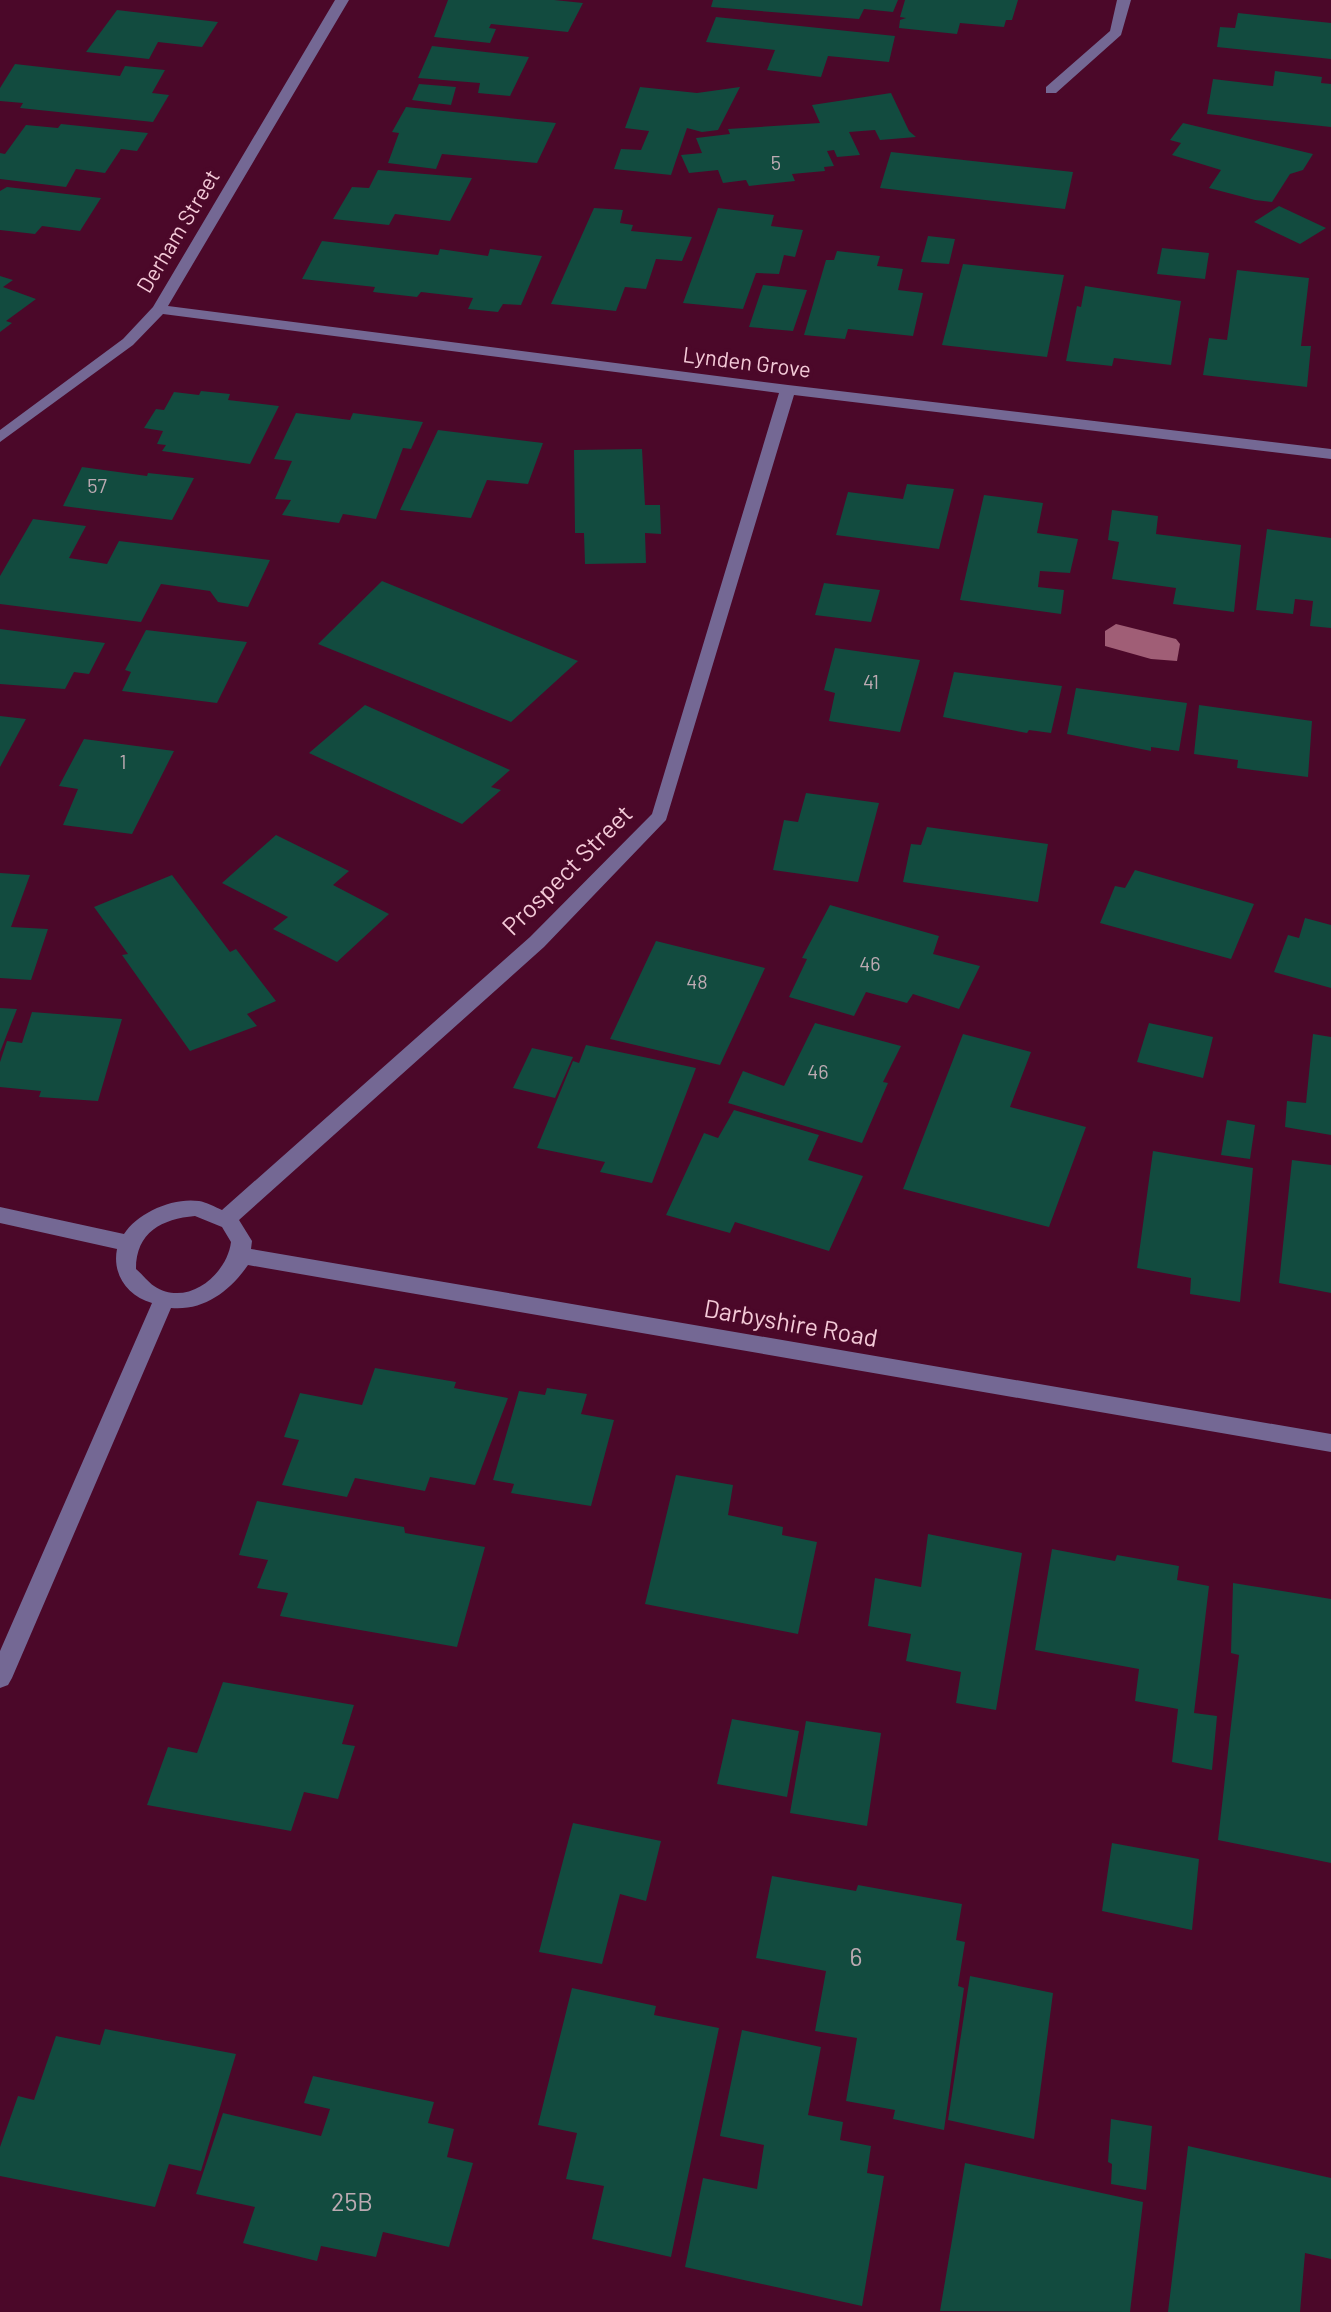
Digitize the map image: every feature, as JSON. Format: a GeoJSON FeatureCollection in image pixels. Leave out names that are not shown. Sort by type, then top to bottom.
{"type":"FeatureCollection","features":[{"type":"Feature","properties":{"kind":"street","name":"Derham Street"},"geometry":{"type":"LineString","coordinates":[[0,437],[128,342],[158,309],[342,0]]}},
{"type":"Feature","properties":{"kind":"street"},"geometry":{"type":"LineString","coordinates":[[1051,90],[1116,32],[1124,0]]}},
{"type":"Feature","properties":{"kind":"street","name":"Lynden Grove"},"geometry":{"type":"LineString","coordinates":[[158,309],[788,390],[1331,454]]}},
{"type":"Feature","properties":{"kind":"street","name":"Prospect Street"},"geometry":{"type":"LineString","coordinates":[[226,1219],[537,942],[660,816],[788,390]]}},
{"type":"Feature","properties":{"kind":"street"},"geometry":{"type":"LineString","coordinates":[[196,1208],[226,1219],[242,1239],[242,1256],[232,1278],[218,1289],[182,1300],[164,1299],[134,1284],[126,1272],[127,1243],[148,1220],[163,1212],[196,1208]]}},
{"type":"Feature","properties":{"kind":"street"},"geometry":{"type":"LineString","coordinates":[[0,1215],[127,1243]]}},
{"type":"Feature","properties":{"kind":"street","name":"Darbyshire Road"},"geometry":{"type":"LineString","coordinates":[[242,1256],[1331,1444]]}},
{"type":"Feature","properties":{"kind":"street"},"geometry":{"type":"LineString","coordinates":[[0,1678],[164,1299]]}},
{"type":"Feature","properties":{"kind":"shaded area"},"geometry":{"type":"Polygon","coordinates":[[[1116,624],[1176,639],[1180,644],[1177,661],[1151,659],[1105,646],[1105,631],[1116,624]]]}},
{"type":"Feature","properties":{"kind":"building"},"geometry":{"type":"Polygon","coordinates":[[[448,0],[583,3],[568,32],[491,24],[489,28],[496,29],[490,43],[434,37],[448,0]]]}},
{"type":"Feature","properties":{"kind":"building"},"geometry":{"type":"Polygon","coordinates":[[[713,0],[898,0],[893,12],[864,9],[859,19],[711,7],[713,0]]]}},
{"type":"Feature","properties":{"kind":"building"},"geometry":{"type":"Polygon","coordinates":[[[905,0],[1018,0],[1012,20],[1006,20],[1004,27],[960,23],[957,34],[899,28],[900,20],[906,18],[900,17],[905,0]]]}},
{"type":"Feature","properties":{"kind":"building"},"geometry":{"type":"Polygon","coordinates":[[[117,10],[218,22],[202,47],[158,42],[149,59],[86,52],[117,10]]]}},
{"type":"Feature","properties":{"kind":"building"},"geometry":{"type":"Polygon","coordinates":[[[1238,13],[1331,23],[1331,59],[1217,47],[1220,27],[1235,28],[1238,13]]]}},
{"type":"Feature","properties":{"kind":"building"},"geometry":{"type":"Polygon","coordinates":[[[716,17],[895,36],[889,62],[828,56],[821,77],[767,70],[775,50],[706,42],[716,17]]]}},
{"type":"Feature","properties":{"kind":"building"},"geometry":{"type":"Polygon","coordinates":[[[432,46],[529,57],[510,96],[478,93],[480,83],[418,78],[432,46]]]}},
{"type":"Feature","properties":{"kind":"building"},"geometry":{"type":"Polygon","coordinates":[[[15,64],[120,76],[125,66],[165,70],[152,93],[169,95],[153,122],[20,108],[23,103],[0,101],[0,88],[15,64]]]}},
{"type":"Feature","properties":{"kind":"building"},"geometry":{"type":"Polygon","coordinates":[[[1275,71],[1322,77],[1321,83],[1331,84],[1331,127],[1207,114],[1213,79],[1273,86],[1275,71]]]}},
{"type":"Feature","properties":{"kind":"building"},"geometry":{"type":"Polygon","coordinates":[[[419,84],[456,87],[451,105],[412,100],[419,84]]]}},
{"type":"Feature","properties":{"kind":"building"},"geometry":{"type":"Polygon","coordinates":[[[640,87],[697,93],[740,87],[718,130],[702,132],[687,128],[671,175],[614,169],[621,149],[641,150],[649,131],[625,128],[640,87]]]}},
{"type":"Feature","properties":{"kind":"building"},"geometry":{"type":"Polygon","coordinates":[[[891,93],[909,131],[916,137],[880,140],[875,130],[849,132],[860,155],[837,157],[834,150],[827,151],[834,166],[824,167],[825,171],[792,174],[795,181],[749,186],[746,180],[723,183],[718,170],[689,173],[681,155],[702,153],[696,138],[730,134],[728,129],[820,123],[812,105],[891,93]]]}},
{"type":"Feature","properties":{"kind":"building"},"geometry":{"type":"Polygon","coordinates":[[[406,107],[556,123],[537,163],[442,154],[436,169],[388,163],[399,133],[392,132],[406,107]]]}},
{"type":"Feature","properties":{"kind":"building"},"geometry":{"type":"Polygon","coordinates":[[[1183,123],[1313,154],[1303,170],[1290,174],[1272,202],[1255,200],[1209,188],[1221,170],[1172,155],[1181,143],[1170,140],[1183,123]]]}},
{"type":"Feature","properties":{"kind":"building"},"geometry":{"type":"Polygon","coordinates":[[[61,124],[148,133],[137,151],[121,149],[105,173],[76,169],[66,187],[0,179],[0,153],[5,154],[26,125],[58,128],[61,124]]]}},
{"type":"Feature","properties":{"kind":"building"},"geometry":{"type":"Polygon","coordinates":[[[891,152],[1073,172],[1065,209],[880,188],[891,152]]]}},
{"type":"Feature","properties":{"kind":"building"},"geometry":{"type":"Polygon","coordinates":[[[378,170],[472,178],[450,221],[395,214],[389,225],[333,219],[352,187],[369,188],[378,170]]]}},
{"type":"Feature","properties":{"kind":"building"},"geometry":{"type":"Polygon","coordinates":[[[7,187],[101,198],[80,231],[42,226],[35,234],[0,230],[0,191],[7,187]]]}},
{"type":"Feature","properties":{"kind":"building"},"geometry":{"type":"Polygon","coordinates":[[[1279,206],[1326,228],[1300,244],[1254,222],[1279,206]]]}},
{"type":"Feature","properties":{"kind":"building"},"geometry":{"type":"Polygon","coordinates":[[[594,208],[623,210],[620,223],[633,225],[631,231],[692,237],[682,261],[656,259],[646,289],[625,287],[616,311],[551,304],[594,208]]]}},
{"type":"Feature","properties":{"kind":"building"},"geometry":{"type":"Polygon","coordinates":[[[718,208],[774,215],[771,226],[803,230],[795,257],[784,255],[779,274],[756,273],[743,309],[683,303],[718,208]]]}},
{"type":"Feature","properties":{"kind":"building"},"geometry":{"type":"Polygon","coordinates":[[[928,236],[955,239],[949,264],[921,262],[928,236]]]}},
{"type":"Feature","properties":{"kind":"building"},"geometry":{"type":"Polygon","coordinates":[[[322,241],[438,255],[440,249],[488,256],[490,249],[542,256],[521,305],[503,304],[498,312],[468,309],[473,298],[421,292],[417,297],[373,292],[375,287],[302,279],[322,241]]]}},
{"type":"Feature","properties":{"kind":"building"},"geometry":{"type":"Polygon","coordinates":[[[1162,248],[1209,253],[1205,279],[1157,274],[1162,248]]]}},
{"type":"Feature","properties":{"kind":"building"},"geometry":{"type":"Polygon","coordinates":[[[837,251],[880,256],[877,266],[903,269],[898,290],[923,293],[913,336],[848,329],[845,339],[804,335],[826,260],[834,260],[837,251]]]}},
{"type":"Feature","properties":{"kind":"building"},"geometry":{"type":"Polygon","coordinates":[[[963,264],[1064,275],[1047,357],[942,345],[963,264]]]}},
{"type":"Feature","properties":{"kind":"building"},"geometry":{"type":"Polygon","coordinates":[[[1237,270],[1309,278],[1301,346],[1311,346],[1307,387],[1203,375],[1209,338],[1227,340],[1237,270]]]}},
{"type":"Feature","properties":{"kind":"building"},"geometry":{"type":"Polygon","coordinates":[[[0,276],[13,280],[3,287],[36,299],[6,321],[12,323],[0,332],[0,276]]]}},
{"type":"Feature","properties":{"kind":"building"},"geometry":{"type":"Polygon","coordinates":[[[763,285],[807,290],[793,331],[749,327],[763,285]]]}},
{"type":"Feature","properties":{"kind":"building"},"geometry":{"type":"Polygon","coordinates":[[[1085,286],[1181,301],[1171,365],[1114,358],[1112,366],[1066,361],[1085,286]]]}},
{"type":"Feature","properties":{"kind":"building"},"geometry":{"type":"Polygon","coordinates":[[[201,391],[230,394],[228,400],[279,406],[250,464],[162,451],[166,445],[157,444],[163,431],[144,428],[156,409],[164,410],[174,392],[199,395],[201,391]]]}},
{"type":"Feature","properties":{"kind":"building"},"geometry":{"type":"Polygon","coordinates":[[[296,413],[350,420],[353,413],[423,422],[411,449],[403,448],[376,519],[343,514],[339,523],[282,515],[291,500],[275,499],[292,461],[274,459],[296,413]]]}},
{"type":"Feature","properties":{"kind":"building"},"geometry":{"type":"Polygon","coordinates":[[[438,430],[543,443],[528,484],[487,480],[471,518],[400,510],[438,430]]]}},
{"type":"Feature","properties":{"kind":"building"},"geometry":{"type":"Polygon","coordinates":[[[642,449],[645,505],[660,505],[661,534],[645,533],[646,563],[585,564],[584,533],[575,533],[574,450],[642,449]]]}},
{"type":"Feature","properties":{"kind":"building"},"geometry":{"type":"Polygon","coordinates":[[[82,467],[194,478],[172,520],[63,506],[82,467]]]}},
{"type":"Feature","properties":{"kind":"building"},"geometry":{"type":"Polygon","coordinates":[[[907,484],[954,489],[939,549],[836,535],[848,492],[903,499],[907,484]]]}},
{"type":"Feature","properties":{"kind":"building"},"geometry":{"type":"Polygon","coordinates":[[[984,495],[1043,503],[1037,533],[1078,539],[1070,573],[1040,571],[1038,587],[1064,590],[1061,614],[960,600],[984,495]]]}},
{"type":"Feature","properties":{"kind":"building"},"geometry":{"type":"Polygon","coordinates":[[[1112,510],[1158,516],[1156,534],[1241,545],[1234,612],[1173,604],[1176,588],[1112,579],[1119,542],[1108,540],[1112,510]]]}},
{"type":"Feature","properties":{"kind":"building"},"geometry":{"type":"Polygon","coordinates":[[[33,519],[86,526],[69,558],[107,564],[119,541],[270,560],[248,607],[218,602],[210,591],[161,584],[141,622],[0,604],[0,576],[33,519]]]}},
{"type":"Feature","properties":{"kind":"building"},"geometry":{"type":"Polygon","coordinates":[[[1267,529],[1331,538],[1331,628],[1310,626],[1313,601],[1295,599],[1293,614],[1256,610],[1267,529]]]}},
{"type":"Feature","properties":{"kind":"building"},"geometry":{"type":"Polygon","coordinates":[[[382,581],[578,661],[511,722],[318,644],[382,581]]]}},
{"type":"Feature","properties":{"kind":"building"},"geometry":{"type":"Polygon","coordinates":[[[824,583],[880,590],[871,622],[815,615],[824,583]]]}},
{"type":"Feature","properties":{"kind":"building"},"geometry":{"type":"Polygon","coordinates":[[[0,629],[105,643],[89,674],[74,672],[65,689],[0,684],[0,629]]]}},
{"type":"Feature","properties":{"kind":"building"},"geometry":{"type":"Polygon","coordinates":[[[146,630],[247,642],[217,703],[122,691],[131,672],[125,670],[146,630]]]}},
{"type":"Feature","properties":{"kind":"building"},"geometry":{"type":"Polygon","coordinates":[[[835,648],[920,660],[900,732],[829,721],[835,693],[824,690],[835,648]]]}},
{"type":"Feature","properties":{"kind":"building"},"geometry":{"type":"Polygon","coordinates":[[[954,672],[1062,686],[1051,733],[1027,733],[943,717],[954,672]]]}},
{"type":"Feature","properties":{"kind":"building"},"geometry":{"type":"Polygon","coordinates":[[[1076,688],[1187,703],[1179,751],[1151,747],[1151,751],[1067,734],[1076,688]]]}},
{"type":"Feature","properties":{"kind":"building"},"geometry":{"type":"Polygon","coordinates":[[[365,705],[510,770],[491,787],[501,790],[462,824],[309,753],[365,705]]]}},
{"type":"Feature","properties":{"kind":"building"},"geometry":{"type":"Polygon","coordinates":[[[1199,705],[1312,721],[1308,777],[1237,768],[1238,760],[1194,754],[1199,705]]]}},
{"type":"Feature","properties":{"kind":"building"},"geometry":{"type":"Polygon","coordinates":[[[0,716],[26,719],[0,767],[0,716]]]}},
{"type":"Feature","properties":{"kind":"building"},"geometry":{"type":"Polygon","coordinates":[[[84,739],[174,751],[132,834],[63,825],[78,789],[59,786],[84,739]]]}},
{"type":"Feature","properties":{"kind":"building"},"geometry":{"type":"Polygon","coordinates":[[[806,793],[879,803],[858,882],[773,870],[784,820],[798,822],[806,793]]]}},
{"type":"Feature","properties":{"kind":"building"},"geometry":{"type":"Polygon","coordinates":[[[927,827],[1048,844],[1038,902],[903,882],[911,844],[921,845],[927,827]]]}},
{"type":"Feature","properties":{"kind":"building"},"geometry":{"type":"Polygon","coordinates":[[[276,835],[349,871],[333,885],[389,914],[337,962],[273,929],[288,917],[222,883],[276,835]]]}},
{"type":"Feature","properties":{"kind":"building"},"geometry":{"type":"Polygon","coordinates":[[[1135,870],[1254,904],[1231,959],[1100,923],[1115,886],[1125,888],[1135,870]]]}},
{"type":"Feature","properties":{"kind":"building"},"geometry":{"type":"Polygon","coordinates":[[[0,873],[30,875],[11,927],[48,929],[31,980],[0,978],[0,873]]]}},
{"type":"Feature","properties":{"kind":"building"},"geometry":{"type":"Polygon","coordinates":[[[172,875],[230,952],[236,949],[276,1001],[247,1014],[257,1026],[190,1051],[122,955],[128,954],[94,907],[172,875]]]}},
{"type":"Feature","properties":{"kind":"building"},"geometry":{"type":"Polygon","coordinates":[[[830,905],[939,936],[933,954],[980,966],[959,1009],[913,994],[907,1003],[866,992],[854,1016],[789,997],[807,959],[802,958],[830,905]]]}},
{"type":"Feature","properties":{"kind":"building"},"geometry":{"type":"Polygon","coordinates":[[[1305,918],[1331,925],[1331,988],[1274,972],[1288,935],[1299,938],[1305,918]]]}},
{"type":"Feature","properties":{"kind":"building"},"geometry":{"type":"Polygon","coordinates":[[[656,941],[765,968],[720,1065],[610,1039],[656,941]]]}},
{"type":"Feature","properties":{"kind":"building"},"geometry":{"type":"Polygon","coordinates":[[[0,1008],[17,1009],[0,1052],[0,1008]]]}},
{"type":"Feature","properties":{"kind":"building"},"geometry":{"type":"Polygon","coordinates":[[[32,1012],[122,1019],[98,1101],[39,1097],[41,1091],[0,1087],[0,1062],[7,1041],[22,1043],[32,1012]]]}},
{"type":"Feature","properties":{"kind":"building"},"geometry":{"type":"Polygon","coordinates":[[[815,1023],[901,1046],[883,1082],[888,1083],[862,1143],[728,1103],[743,1071],[784,1086],[815,1023]]]}},
{"type":"Feature","properties":{"kind":"building"},"geometry":{"type":"Polygon","coordinates":[[[1149,1023],[1213,1037],[1203,1078],[1137,1062],[1149,1023]]]}},
{"type":"Feature","properties":{"kind":"building"},"geometry":{"type":"Polygon","coordinates":[[[963,1034],[1031,1052],[1010,1107],[1086,1127],[1049,1227],[903,1189],[963,1034]]]}},
{"type":"Feature","properties":{"kind":"building"},"geometry":{"type":"Polygon","coordinates":[[[1313,1034],[1331,1037],[1331,1135],[1285,1127],[1287,1101],[1306,1103],[1313,1034]]]}},
{"type":"Feature","properties":{"kind":"building"},"geometry":{"type":"Polygon","coordinates":[[[586,1045],[696,1068],[652,1183],[600,1172],[605,1162],[537,1148],[573,1061],[579,1063],[586,1045]]]}},
{"type":"Feature","properties":{"kind":"building"},"geometry":{"type":"Polygon","coordinates":[[[532,1048],[573,1057],[555,1098],[513,1088],[532,1048]]]}},
{"type":"Feature","properties":{"kind":"building"},"geometry":{"type":"Polygon","coordinates":[[[734,1110],[819,1135],[808,1160],[863,1176],[829,1251],[735,1222],[730,1233],[666,1215],[704,1133],[718,1138],[734,1110]]]}},
{"type":"Feature","properties":{"kind":"building"},"geometry":{"type":"Polygon","coordinates":[[[1227,1120],[1255,1125],[1250,1159],[1221,1155],[1227,1120]]]}},
{"type":"Feature","properties":{"kind":"building"},"geometry":{"type":"Polygon","coordinates":[[[1153,1151],[1253,1168],[1240,1302],[1190,1294],[1191,1278],[1137,1268],[1153,1151]]]}},
{"type":"Feature","properties":{"kind":"building"},"geometry":{"type":"Polygon","coordinates":[[[1292,1160],[1331,1165],[1331,1293],[1279,1283],[1292,1160]]]}},
{"type":"Feature","properties":{"kind":"building"},"geometry":{"type":"Polygon","coordinates":[[[375,1368],[456,1382],[454,1388],[508,1398],[475,1485],[430,1477],[425,1491],[355,1478],[347,1497],[282,1485],[299,1440],[284,1437],[300,1393],[362,1405],[375,1368]]]}},
{"type":"Feature","properties":{"kind":"building"},"geometry":{"type":"Polygon","coordinates":[[[547,1388],[587,1394],[581,1414],[614,1420],[591,1506],[511,1493],[514,1484],[493,1480],[519,1391],[545,1395],[547,1388]]]}},
{"type":"Feature","properties":{"kind":"building"},"geometry":{"type":"Polygon","coordinates":[[[676,1475],[733,1485],[728,1515],[783,1527],[782,1535],[817,1542],[798,1634],[645,1604],[676,1475]]]}},
{"type":"Feature","properties":{"kind":"building"},"geometry":{"type":"Polygon","coordinates":[[[257,1501],[404,1527],[405,1533],[485,1547],[457,1647],[280,1616],[288,1593],[257,1588],[268,1560],[239,1555],[257,1501]]]}},
{"type":"Feature","properties":{"kind":"building"},"geometry":{"type":"Polygon","coordinates":[[[928,1534],[1022,1553],[996,1710],[956,1703],[961,1672],[906,1661],[911,1634],[868,1626],[875,1578],[921,1587],[928,1534]]]}},
{"type":"Feature","properties":{"kind":"building"},"geometry":{"type":"Polygon","coordinates":[[[1052,1549],[1115,1561],[1117,1555],[1179,1566],[1177,1580],[1209,1586],[1194,1713],[1217,1716],[1212,1770],[1172,1762],[1178,1709],[1135,1701],[1139,1669],[1035,1650],[1052,1549]]]}},
{"type":"Feature","properties":{"kind":"building"},"geometry":{"type":"Polygon","coordinates":[[[1233,1583],[1331,1599],[1331,1863],[1218,1840],[1239,1655],[1231,1653],[1233,1583]]]}},
{"type":"Feature","properties":{"kind":"building"},"geometry":{"type":"Polygon","coordinates":[[[223,1682],[354,1705],[342,1744],[355,1746],[338,1799],[304,1792],[291,1831],[147,1805],[168,1747],[197,1753],[223,1682]]]}},
{"type":"Feature","properties":{"kind":"building"},"geometry":{"type":"Polygon","coordinates":[[[732,1719],[799,1731],[787,1797],[717,1784],[732,1719]]]}},
{"type":"Feature","properties":{"kind":"building"},"geometry":{"type":"Polygon","coordinates":[[[806,1721],[881,1733],[867,1826],[790,1813],[806,1721]]]}},
{"type":"Feature","properties":{"kind":"building"},"geometry":{"type":"Polygon","coordinates":[[[573,1823],[661,1841],[646,1901],[620,1894],[602,1964],[539,1952],[573,1823]]]}},
{"type":"Feature","properties":{"kind":"building"},"geometry":{"type":"Polygon","coordinates":[[[1112,1843],[1199,1859],[1192,1930],[1102,1911],[1112,1843]]]}},
{"type":"Feature","properties":{"kind":"building"},"geometry":{"type":"Polygon","coordinates":[[[772,1876],[856,1891],[858,1885],[962,1904],[956,1940],[965,1942],[958,1986],[964,1988],[944,2130],[893,2119],[895,2110],[846,2101],[857,2038],[815,2031],[826,1971],[756,1958],[772,1876]]]}},
{"type":"Feature","properties":{"kind":"building"},"geometry":{"type":"Polygon","coordinates":[[[970,1976],[1053,1993],[1034,2139],[948,2120],[970,1976]]]}},
{"type":"Feature","properties":{"kind":"building"},"geometry":{"type":"Polygon","coordinates":[[[572,1988],[656,2006],[654,2015],[719,2028],[671,2257],[592,2239],[604,2186],[566,2179],[577,2133],[538,2125],[572,1988]]]}},
{"type":"Feature","properties":{"kind":"building"},"geometry":{"type":"Polygon","coordinates":[[[105,2029],[236,2054],[201,2171],[169,2164],[155,2207],[0,2176],[0,2147],[18,2096],[34,2100],[56,2036],[100,2045],[105,2029]]]}},
{"type":"Feature","properties":{"kind":"building"},"geometry":{"type":"Polygon","coordinates":[[[742,2030],[821,2047],[808,2115],[843,2122],[840,2140],[871,2146],[867,2173],[884,2176],[862,2306],[685,2267],[703,2178],[757,2189],[764,2145],[720,2136],[742,2030]]]}},
{"type":"Feature","properties":{"kind":"building"},"geometry":{"type":"Polygon","coordinates":[[[313,2076],[434,2102],[428,2123],[454,2129],[447,2157],[473,2163],[449,2247],[383,2232],[376,2257],[321,2246],[317,2261],[243,2243],[255,2207],[196,2194],[223,2113],[321,2136],[330,2109],[304,2103],[313,2076]]]}},
{"type":"Feature","properties":{"kind":"building"},"geometry":{"type":"Polygon","coordinates":[[[1111,2119],[1152,2126],[1146,2190],[1111,2184],[1111,2119]]]}},
{"type":"Feature","properties":{"kind":"building"},"geometry":{"type":"Polygon","coordinates":[[[1188,2146],[1331,2178],[1331,2259],[1305,2253],[1300,2312],[1168,2312],[1188,2146]]]}},
{"type":"Feature","properties":{"kind":"building"},"geometry":{"type":"Polygon","coordinates":[[[965,2163],[1143,2202],[1130,2312],[940,2311],[965,2163]]]}}]}
